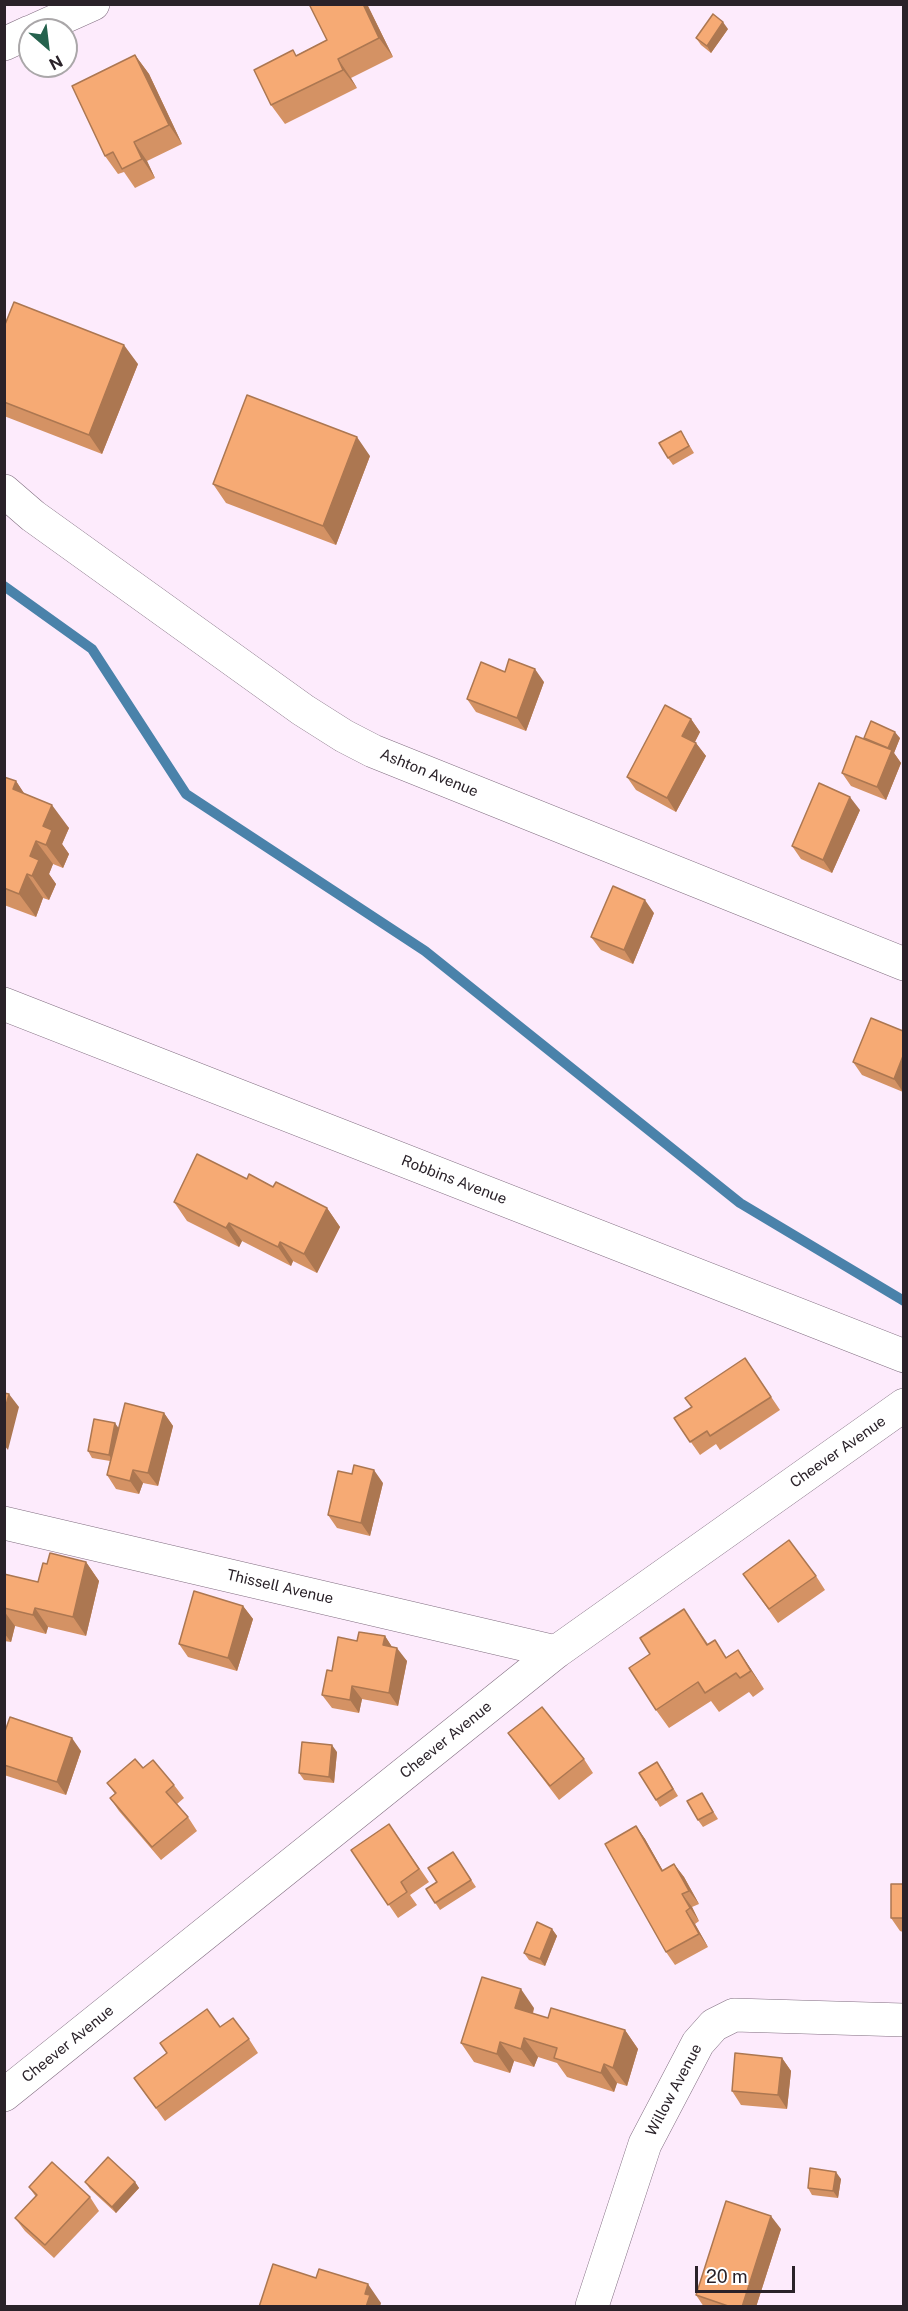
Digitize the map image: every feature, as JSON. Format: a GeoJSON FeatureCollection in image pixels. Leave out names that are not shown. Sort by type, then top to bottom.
{"type":"FeatureCollection","features":[{"type":"Feature","properties":{"kind":"street"},"geometry":{"type":"LineString","coordinates":[[62,18],[93,4]]}},
{"type":"Feature","properties":{"kind":"street"},"geometry":{"type":"LineString","coordinates":[[4,44],[18,38]]}},
{"type":"Feature","properties":{"kind":"street","name":"Ashton Avenue"},"geometry":{"type":"LineString","coordinates":[[4,491],[42,522],[303,710],[344,736],[384,755],[903,964]]}},
{"type":"Feature","properties":{"kind":"street","name":"Robbins Avenue"},"geometry":{"type":"LineString","coordinates":[[4,1004],[903,1356]]}},
{"type":"Feature","properties":{"kind":"street","name":"Cheever Avenue"},"geometry":{"type":"LineString","coordinates":[[4,2095],[556,1652],[903,1405]]}},
{"type":"Feature","properties":{"kind":"street","name":"Thissell Avenue"},"geometry":{"type":"LineString","coordinates":[[4,1523],[556,1652]]}},
{"type":"Feature","properties":{"kind":"street","name":"Willow Avenue"},"geometry":{"type":"LineString","coordinates":[[592,2307],[645,2144],[698,2043],[714,2025],[734,2015],[903,2020]]}},
{"type":"Feature","properties":{"kind":"building"},"geometry":{"type":"Polygon","coordinates":[[[309,4],[363,4],[379,38],[338,59],[343,70],[271,105],[254,70],[293,50],[296,56],[327,40],[309,4]]]}},
{"type":"Feature","properties":{"kind":"building"},"geometry":{"type":"Polygon","coordinates":[[[713,14],[723,22],[707,46],[696,38],[713,14]]]}},
{"type":"Feature","properties":{"kind":"building"},"geometry":{"type":"Polygon","coordinates":[[[135,55],[169,125],[134,142],[142,159],[122,169],[113,152],[105,156],[72,86],[135,55]]]}},
{"type":"Feature","properties":{"kind":"building"},"geometry":{"type":"Polygon","coordinates":[[[14,302],[124,345],[89,435],[4,402],[4,327],[14,302]]]}},
{"type":"Feature","properties":{"kind":"building"},"geometry":{"type":"Polygon","coordinates":[[[247,395],[357,437],[323,526],[213,484],[247,395]]]}},
{"type":"Feature","properties":{"kind":"building"},"geometry":{"type":"Polygon","coordinates":[[[681,431],[689,446],[668,458],[659,443],[681,431]]]}},
{"type":"Feature","properties":{"kind":"building"},"geometry":{"type":"Polygon","coordinates":[[[509,659],[535,669],[517,718],[467,699],[481,662],[505,672],[509,659]]]}},
{"type":"Feature","properties":{"kind":"building"},"geometry":{"type":"Polygon","coordinates":[[[665,705],[691,719],[682,736],[696,743],[667,798],[627,777],[665,705]]]}},
{"type":"Feature","properties":{"kind":"building"},"geometry":{"type":"Polygon","coordinates":[[[871,721],[895,732],[888,748],[864,738],[871,721]]]}},
{"type":"Feature","properties":{"kind":"building"},"geometry":{"type":"Polygon","coordinates":[[[856,736],[892,750],[877,787],[842,773],[856,736]]]}},
{"type":"Feature","properties":{"kind":"building"},"geometry":{"type":"Polygon","coordinates":[[[4,777],[16,781],[13,789],[52,805],[43,826],[52,830],[46,845],[36,841],[30,856],[39,860],[32,876],[27,874],[19,894],[4,888],[4,777]]]}},
{"type":"Feature","properties":{"kind":"building"},"geometry":{"type":"Polygon","coordinates":[[[819,783],[850,797],[823,860],[792,846],[819,783]]]}},
{"type":"Feature","properties":{"kind":"building"},"geometry":{"type":"Polygon","coordinates":[[[613,886],[645,900],[624,950],[591,937],[613,886]]]}},
{"type":"Feature","properties":{"kind":"building"},"geometry":{"type":"Polygon","coordinates":[[[871,1018],[903,1031],[903,1056],[894,1079],[853,1062],[871,1018]]]}},
{"type":"Feature","properties":{"kind":"building"},"geometry":{"type":"Polygon","coordinates":[[[197,1154],[247,1179],[249,1174],[273,1187],[276,1182],[327,1208],[304,1254],[280,1242],[278,1247],[229,1223],[226,1228],[174,1202],[197,1154]]]}},
{"type":"Feature","properties":{"kind":"building"},"geometry":{"type":"Polygon","coordinates":[[[745,1358],[771,1397],[710,1436],[707,1431],[690,1442],[674,1418],[692,1407],[685,1398],[745,1358]]]}},
{"type":"Feature","properties":{"kind":"building"},"geometry":{"type":"Polygon","coordinates":[[[4,1393],[9,1394],[4,1413],[4,1393]]]}},
{"type":"Feature","properties":{"kind":"building"},"geometry":{"type":"Polygon","coordinates":[[[125,1403],[164,1413],[148,1473],[133,1470],[130,1481],[107,1475],[125,1403]]]}},
{"type":"Feature","properties":{"kind":"building"},"geometry":{"type":"Polygon","coordinates":[[[94,1419],[115,1423],[109,1455],[88,1451],[94,1419]]]}},
{"type":"Feature","properties":{"kind":"building"},"geometry":{"type":"Polygon","coordinates":[[[354,1465],[374,1470],[361,1523],[328,1515],[338,1471],[352,1474],[354,1465]]]}},
{"type":"Feature","properties":{"kind":"building"},"geometry":{"type":"Polygon","coordinates":[[[789,1540],[816,1576],[769,1609],[743,1574],[789,1540]]]}},
{"type":"Feature","properties":{"kind":"building"},"geometry":{"type":"Polygon","coordinates":[[[50,1553],[86,1562],[73,1617],[35,1608],[33,1615],[4,1608],[4,1574],[38,1582],[43,1563],[47,1564],[50,1553]]]}},
{"type":"Feature","properties":{"kind":"building"},"geometry":{"type":"Polygon","coordinates":[[[194,1591],[243,1606],[228,1658],[179,1644],[194,1591]]]}},
{"type":"Feature","properties":{"kind":"building"},"geometry":{"type":"Polygon","coordinates":[[[684,1609],[707,1645],[715,1640],[726,1658],[738,1650],[751,1671],[740,1678],[736,1673],[705,1693],[698,1682],[656,1710],[629,1668],[650,1654],[640,1638],[684,1609]]]}},
{"type":"Feature","properties":{"kind":"building"},"geometry":{"type":"Polygon","coordinates":[[[359,1632],[385,1636],[383,1645],[397,1648],[389,1693],[352,1686],[350,1700],[322,1695],[327,1670],[332,1671],[338,1637],[357,1641],[359,1632]]]}},
{"type":"Feature","properties":{"kind":"building"},"geometry":{"type":"Polygon","coordinates":[[[542,1707],[584,1759],[550,1786],[508,1733],[542,1707]]]}},
{"type":"Feature","properties":{"kind":"building"},"geometry":{"type":"Polygon","coordinates":[[[10,1717],[72,1738],[57,1782],[4,1765],[4,1734],[10,1717]]]}},
{"type":"Feature","properties":{"kind":"building"},"geometry":{"type":"Polygon","coordinates":[[[302,1742],[332,1745],[329,1777],[299,1773],[302,1742]]]}},
{"type":"Feature","properties":{"kind":"building"},"geometry":{"type":"Polygon","coordinates":[[[135,1759],[143,1768],[153,1760],[174,1785],[166,1792],[188,1817],[152,1847],[110,1798],[116,1793],[107,1783],[135,1759]]]}},
{"type":"Feature","properties":{"kind":"building"},"geometry":{"type":"Polygon","coordinates":[[[657,1762],[673,1789],[656,1800],[639,1773],[657,1762]]]}},
{"type":"Feature","properties":{"kind":"building"},"geometry":{"type":"Polygon","coordinates":[[[702,1793],[713,1812],[698,1820],[687,1801],[702,1793]]]}},
{"type":"Feature","properties":{"kind":"building"},"geometry":{"type":"Polygon","coordinates":[[[389,1824],[419,1869],[401,1882],[407,1892],[388,1905],[351,1850],[389,1824]]]}},
{"type":"Feature","properties":{"kind":"building"},"geometry":{"type":"Polygon","coordinates":[[[636,1826],[662,1871],[674,1864],[689,1891],[682,1894],[690,1908],[686,1911],[699,1934],[666,1952],[605,1844],[636,1826]]]}},
{"type":"Feature","properties":{"kind":"building"},"geometry":{"type":"Polygon","coordinates":[[[453,1852],[471,1880],[435,1903],[426,1889],[437,1882],[428,1868],[453,1852]]]}},
{"type":"Feature","properties":{"kind":"building"},"geometry":{"type":"Polygon","coordinates":[[[891,1884],[903,1884],[903,1918],[891,1918],[891,1884]]]}},
{"type":"Feature","properties":{"kind":"building"},"geometry":{"type":"Polygon","coordinates":[[[537,1922],[552,1929],[540,1959],[524,1953],[537,1922]]]}},
{"type":"Feature","properties":{"kind":"building"},"geometry":{"type":"Polygon","coordinates":[[[482,1977],[521,1989],[515,2008],[548,2018],[551,2008],[625,2030],[613,2068],[604,2064],[601,2073],[554,2058],[557,2048],[524,2038],[521,2049],[500,2042],[497,2054],[461,2043],[482,1977]]]}},
{"type":"Feature","properties":{"kind":"building"},"geometry":{"type":"Polygon","coordinates":[[[207,2009],[220,2027],[233,2018],[249,2039],[156,2108],[134,2078],[167,2053],[160,2043],[207,2009]]]}},
{"type":"Feature","properties":{"kind":"building"},"geometry":{"type":"Polygon","coordinates":[[[735,2053],[782,2058],[778,2095],[732,2091],[735,2053]]]}},
{"type":"Feature","properties":{"kind":"building"},"geometry":{"type":"Polygon","coordinates":[[[108,2157],[135,2182],[112,2207],[85,2182],[108,2157]]]}},
{"type":"Feature","properties":{"kind":"building"},"geometry":{"type":"Polygon","coordinates":[[[52,2162],[90,2197],[45,2245],[15,2218],[37,2195],[29,2187],[52,2162]]]}},
{"type":"Feature","properties":{"kind":"building"},"geometry":{"type":"Polygon","coordinates":[[[810,2168],[836,2172],[833,2191],[808,2188],[810,2168]]]}},
{"type":"Feature","properties":{"kind":"building"},"geometry":{"type":"Polygon","coordinates":[[[726,2201],[771,2216],[742,2307],[731,2307],[696,2295],[726,2201]]]}},
{"type":"Feature","properties":{"kind":"building"},"geometry":{"type":"Polygon","coordinates":[[[273,2264],[316,2278],[319,2269],[368,2284],[365,2294],[370,2295],[366,2307],[259,2307],[273,2264]]]}},
{"type":"Feature","properties":{"kind":"waterway"},"geometry":{"type":"LineString","coordinates":[[4,586],[92,649],[186,794],[425,951],[740,1203],[904,1301]]}}]}
